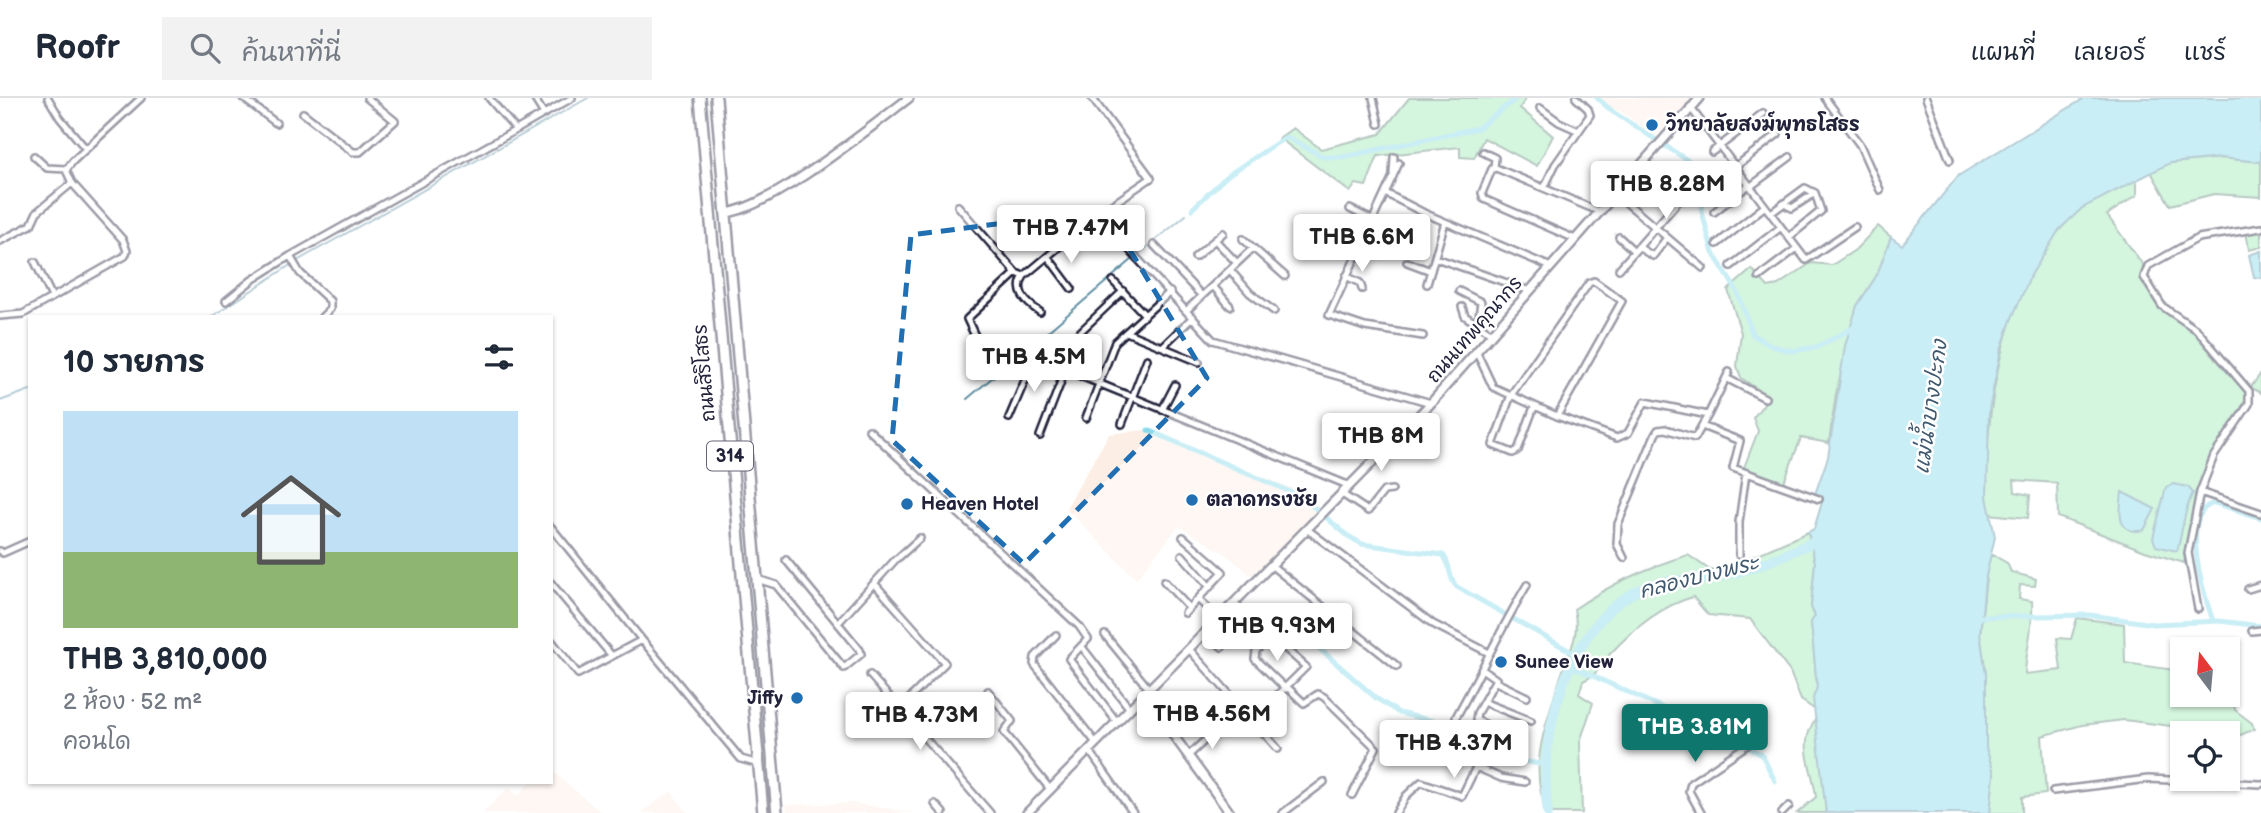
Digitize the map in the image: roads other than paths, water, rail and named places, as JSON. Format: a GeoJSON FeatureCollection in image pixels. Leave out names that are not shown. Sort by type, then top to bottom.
{"type":"FeatureCollection","features":[{"type":"Feature","properties":{"kind":"highway","name":"ถนนสิริโสธร"},"geometry":{"type":"LineString","coordinates":[[699,98],[763,813]]}},
{"type":"Feature","properties":{"kind":"highway","name":"ถนนสิริโสธร"},"geometry":{"type":"LineString","coordinates":[[716,98],[777,813]]}},
{"type":"Feature","properties":{"kind":"highway"},"geometry":{"type":"LineString","coordinates":[[720,343],[736,341]]}},
{"type":"Feature","properties":{"kind":"main road"},"geometry":{"type":"LineString","coordinates":[[725,213],[737,212],[790,183],[909,98]]}},
{"type":"Feature","properties":{"kind":"main road","name":"ถนนเทพคุณากร"},"geometry":{"type":"LineString","coordinates":[[1027,813],[1431,403],[1700,98]]}},
{"type":"Feature","properties":{"kind":"main road"},"geometry":{"type":"LineString","coordinates":[[1147,692],[1230,813]]}},
{"type":"Feature","properties":{"kind":"street"},"geometry":{"type":"LineString","coordinates":[[48,98],[60,118],[86,149]]}},
{"type":"Feature","properties":{"kind":"street"},"geometry":{"type":"LineString","coordinates":[[34,156],[47,168],[67,169],[141,98]]}},
{"type":"Feature","properties":{"kind":"street"},"geometry":{"type":"LineString","coordinates":[[243,98],[276,123]]}},
{"type":"Feature","properties":{"kind":"street"},"geometry":{"type":"LineString","coordinates":[[303,113],[353,152],[360,152],[395,121],[367,98]]}},
{"type":"Feature","properties":{"kind":"street"},"geometry":{"type":"LineString","coordinates":[[489,98],[516,130]]}},
{"type":"Feature","properties":{"kind":"street"},"geometry":{"type":"LineString","coordinates":[[534,98],[544,114]]}},
{"type":"Feature","properties":{"kind":"street"},"geometry":{"type":"LineString","coordinates":[[226,301],[252,280],[290,256],[572,98]]}},
{"type":"Feature","properties":{"kind":"street"},"geometry":{"type":"LineString","coordinates":[[1040,312],[1031,306],[1020,291],[1019,284],[1024,276],[1097,215],[1151,178],[1092,98]]}},
{"type":"Feature","properties":{"kind":"street"},"geometry":{"type":"LineString","coordinates":[[1373,98],[1379,124]]}},
{"type":"Feature","properties":{"kind":"street"},"geometry":{"type":"LineString","coordinates":[[1544,188],[1590,112],[1576,98]]}},
{"type":"Feature","properties":{"kind":"street"},"geometry":{"type":"LineString","coordinates":[[1825,98],[1860,145],[1880,190]]}},
{"type":"Feature","properties":{"kind":"street"},"geometry":{"type":"LineString","coordinates":[[1926,98],[1950,160]]}},
{"type":"Feature","properties":{"kind":"street"},"geometry":{"type":"LineString","coordinates":[[1690,107],[1806,260],[1810,260],[1854,227]]}},
{"type":"Feature","properties":{"kind":"street"},"geometry":{"type":"LineString","coordinates":[[1540,108],[1559,122],[1579,131]]}},
{"type":"Feature","properties":{"kind":"street"},"geometry":{"type":"LineString","coordinates":[[1712,152],[1763,113]]}},
{"type":"Feature","properties":{"kind":"street"},"geometry":{"type":"LineString","coordinates":[[1735,167],[1778,134]]}},
{"type":"Feature","properties":{"kind":"street"},"geometry":{"type":"LineString","coordinates":[[1483,152],[1495,158],[1494,168],[1482,193],[1484,199],[1574,239]]}},
{"type":"Feature","properties":{"kind":"street"},"geometry":{"type":"LineString","coordinates":[[1394,156],[1395,175]]}},
{"type":"Feature","properties":{"kind":"street"},"geometry":{"type":"LineString","coordinates":[[1714,212],[1790,157]]}},
{"type":"Feature","properties":{"kind":"street"},"geometry":{"type":"LineString","coordinates":[[1399,163],[1387,194],[1329,313],[1330,316],[1365,327],[1423,336]]}},
{"type":"Feature","properties":{"kind":"street"},"geometry":{"type":"LineString","coordinates":[[1494,168],[1598,211]]}},
{"type":"Feature","properties":{"kind":"street"},"geometry":{"type":"LineString","coordinates":[[0,316],[23,314],[111,266],[127,251],[123,240],[72,183],[67,169]]}},
{"type":"Feature","properties":{"kind":"street"},"geometry":{"type":"LineString","coordinates":[[0,241],[31,225],[37,212],[72,183]]}},
{"type":"Feature","properties":{"kind":"street"},"geometry":{"type":"LineString","coordinates":[[1619,269],[1691,187]]}},
{"type":"Feature","properties":{"kind":"street"},"geometry":{"type":"LineString","coordinates":[[1615,193],[1703,268]]}},
{"type":"Feature","properties":{"kind":"street"},"geometry":{"type":"LineString","coordinates":[[1771,213],[1784,204],[1792,208],[1815,193],[1821,211],[1789,237]]}},
{"type":"Feature","properties":{"kind":"street"},"geometry":{"type":"LineString","coordinates":[[1387,194],[1551,267]]}},
{"type":"Feature","properties":{"kind":"street"},"geometry":{"type":"LineString","coordinates":[[958,206],[1016,273],[1024,276]]}},
{"type":"Feature","properties":{"kind":"street"},"geometry":{"type":"LineString","coordinates":[[1717,244],[1765,206]]}},
{"type":"Feature","properties":{"kind":"street"},"geometry":{"type":"LineString","coordinates":[[1350,209],[1374,221]]}},
{"type":"Feature","properties":{"kind":"street"},"geometry":{"type":"LineString","coordinates":[[1097,215],[1217,342],[1431,403]]}},
{"type":"Feature","properties":{"kind":"street"},"geometry":{"type":"LineString","coordinates":[[1427,284],[1445,222]]}},
{"type":"Feature","properties":{"kind":"street"},"geometry":{"type":"LineString","coordinates":[[1731,266],[1781,227]]}},
{"type":"Feature","properties":{"kind":"street"},"geometry":{"type":"LineString","coordinates":[[2198,609],[2188,554],[2200,492],[2214,456],[2249,404],[2249,391],[2197,330],[2162,306],[2148,286],[2145,272],[2158,260],[2198,238],[2261,228]]}},
{"type":"Feature","properties":{"kind":"street"},"geometry":{"type":"LineString","coordinates":[[1195,257],[1223,233]]}},
{"type":"Feature","properties":{"kind":"street"},"geometry":{"type":"LineString","coordinates":[[1619,237],[1653,256],[1666,239]]}},
{"type":"Feature","properties":{"kind":"street"},"geometry":{"type":"LineString","coordinates":[[1243,239],[1285,276]]}},
{"type":"Feature","properties":{"kind":"street"},"geometry":{"type":"LineString","coordinates":[[1215,240],[1237,263]]}},
{"type":"Feature","properties":{"kind":"street"},"geometry":{"type":"LineString","coordinates":[[1154,245],[1202,296]]}},
{"type":"Feature","properties":{"kind":"street"},"geometry":{"type":"LineString","coordinates":[[1187,310],[1253,248]]}},
{"type":"Feature","properties":{"kind":"street"},"geometry":{"type":"LineString","coordinates":[[1759,277],[1797,248]]}},
{"type":"Feature","properties":{"kind":"street"},"geometry":{"type":"LineString","coordinates":[[290,256],[300,273],[331,303],[330,309],[324,315]]}},
{"type":"Feature","properties":{"kind":"street"},"geometry":{"type":"LineString","coordinates":[[1048,257],[1072,289]]}},
{"type":"Feature","properties":{"kind":"street"},"geometry":{"type":"LineString","coordinates":[[1436,258],[1530,291]]}},
{"type":"Feature","properties":{"kind":"street"},"geometry":{"type":"LineString","coordinates":[[35,262],[52,298]]}},
{"type":"Feature","properties":{"kind":"street"},"geometry":{"type":"LineString","coordinates":[[1407,262],[1431,271]]}},
{"type":"Feature","properties":{"kind":"street"},"geometry":{"type":"LineString","coordinates":[[1230,270],[1250,293],[1274,310]]}},
{"type":"Feature","properties":{"kind":"street"},"geometry":{"type":"LineString","coordinates":[[975,336],[967,319],[1016,273]]}},
{"type":"Feature","properties":{"kind":"street"},"geometry":{"type":"LineString","coordinates":[[1346,276],[1360,283],[1362,289]]}},
{"type":"Feature","properties":{"kind":"street"},"geometry":{"type":"LineString","coordinates":[[1113,281],[1145,315]]}},
{"type":"Feature","properties":{"kind":"street"},"geometry":{"type":"LineString","coordinates":[[1534,407],[1518,450],[1513,453],[1496,447],[1493,442],[1511,396],[1589,283],[1594,281],[1622,301],[1557,416]]}},
{"type":"Feature","properties":{"kind":"street"},"geometry":{"type":"LineString","coordinates":[[1213,286],[1230,306]]}},
{"type":"Feature","properties":{"kind":"street"},"geometry":{"type":"LineString","coordinates":[[1040,436],[1085,325],[1123,291]]}},
{"type":"Feature","properties":{"kind":"street"},"geometry":{"type":"LineString","coordinates":[[1459,291],[1480,302],[1478,324]]}},
{"type":"Feature","properties":{"kind":"street"},"geometry":{"type":"LineString","coordinates":[[1086,418],[1112,347],[1170,292]]}},
{"type":"Feature","properties":{"kind":"street"},"geometry":{"type":"LineString","coordinates":[[1462,307],[1463,313],[1493,335]]}},
{"type":"Feature","properties":{"kind":"street"},"geometry":{"type":"LineString","coordinates":[[1163,346],[1193,317]]}},
{"type":"Feature","properties":{"kind":"street"},"geometry":{"type":"LineString","coordinates":[[1126,332],[1199,362]]}},
{"type":"Feature","properties":{"kind":"street"},"geometry":{"type":"LineString","coordinates":[[1022,352],[1350,486]]}},
{"type":"Feature","properties":{"kind":"street"},"geometry":{"type":"LineString","coordinates":[[1477,353],[1491,386],[1534,407],[1621,438],[1628,433],[1644,402],[1708,415]]}},
{"type":"Feature","properties":{"kind":"street"},"geometry":{"type":"LineString","coordinates":[[1009,418],[1034,359]]}},
{"type":"Feature","properties":{"kind":"street"},"geometry":{"type":"LineString","coordinates":[[1122,424],[1147,359]]}},
{"type":"Feature","properties":{"kind":"street"},"geometry":{"type":"LineString","coordinates":[[1624,558],[1617,544],[1618,524],[1655,435],[1665,429],[1695,438],[1728,375],[1765,398]]}},
{"type":"Feature","properties":{"kind":"street"},"geometry":{"type":"LineString","coordinates":[[1162,410],[1175,385]]}},
{"type":"Feature","properties":{"kind":"street"},"geometry":{"type":"LineString","coordinates":[[1702,426],[1740,441],[1733,468],[1819,499]]}},
{"type":"Feature","properties":{"kind":"street"},"geometry":{"type":"LineString","coordinates":[[869,430],[1052,597],[1087,636],[1082,647],[1069,661],[1117,722]]}},
{"type":"Feature","properties":{"kind":"street"},"geometry":{"type":"LineString","coordinates":[[1740,555],[1739,522],[1746,473]]}},
{"type":"Feature","properties":{"kind":"street"},"geometry":{"type":"LineString","coordinates":[[1342,494],[1368,511],[1384,491],[1392,490]]}},
{"type":"Feature","properties":{"kind":"street"},"geometry":{"type":"LineString","coordinates":[[2200,492],[2261,513]]}},
{"type":"Feature","properties":{"kind":"street"},"geometry":{"type":"LineString","coordinates":[[553,529],[741,759],[759,764]]}},
{"type":"Feature","properties":{"kind":"street"},"geometry":{"type":"LineString","coordinates":[[1308,530],[1433,625],[1489,653]]}},
{"type":"Feature","properties":{"kind":"street"},"geometry":{"type":"LineString","coordinates":[[1164,582],[1187,610],[1210,587],[1222,570],[1183,537]]}},
{"type":"Feature","properties":{"kind":"street"},"geometry":{"type":"LineString","coordinates":[[838,623],[920,538]]}},
{"type":"Feature","properties":{"kind":"street"},"geometry":{"type":"LineString","coordinates":[[0,551],[3,554],[28,542]]}},
{"type":"Feature","properties":{"kind":"street"},"geometry":{"type":"LineString","coordinates":[[1182,555],[1210,587]]}},
{"type":"Feature","properties":{"kind":"street"},"geometry":{"type":"LineString","coordinates":[[757,579],[776,585],[844,668],[861,652],[786,560]]}},
{"type":"Feature","properties":{"kind":"street"},"geometry":{"type":"LineString","coordinates":[[1272,566],[1397,666]]}},
{"type":"Feature","properties":{"kind":"street"},"geometry":{"type":"LineString","coordinates":[[874,583],[945,663],[899,709]]}},
{"type":"Feature","properties":{"kind":"street"},"geometry":{"type":"LineString","coordinates":[[553,585],[612,656]]}},
{"type":"Feature","properties":{"kind":"street"},"geometry":{"type":"LineString","coordinates":[[1456,717],[1527,585]]}},
{"type":"Feature","properties":{"kind":"street"},"geometry":{"type":"LineString","coordinates":[[2248,589],[2261,585]]}},
{"type":"Feature","properties":{"kind":"street"},"geometry":{"type":"LineString","coordinates":[[1198,599],[1218,619]]}},
{"type":"Feature","properties":{"kind":"street"},"geometry":{"type":"LineString","coordinates":[[1234,603],[1306,667],[1287,689],[1252,720]]}},
{"type":"Feature","properties":{"kind":"street"},"geometry":{"type":"LineString","coordinates":[[2252,631],[2261,630]]}},
{"type":"Feature","properties":{"kind":"street"},"geometry":{"type":"LineString","coordinates":[[1207,631],[1222,647]]}},
{"type":"Feature","properties":{"kind":"street"},"geometry":{"type":"LineString","coordinates":[[1056,635],[1035,657],[1034,664],[1096,743]]}},
{"type":"Feature","properties":{"kind":"street"},"geometry":{"type":"LineString","coordinates":[[1105,635],[1147,692]]}},
{"type":"Feature","properties":{"kind":"street"},"geometry":{"type":"LineString","coordinates":[[1271,636],[1256,651],[1255,659],[1304,703],[1315,695],[1324,697],[1376,748],[1352,795]]}},
{"type":"Feature","properties":{"kind":"street"},"geometry":{"type":"LineString","coordinates":[[553,643],[578,674],[642,640]]}},
{"type":"Feature","properties":{"kind":"street"},"geometry":{"type":"LineString","coordinates":[[1082,647],[1130,709]]}},
{"type":"Feature","properties":{"kind":"street"},"geometry":{"type":"LineString","coordinates":[[1189,649],[1278,750]]}},
{"type":"Feature","properties":{"kind":"street"},"geometry":{"type":"LineString","coordinates":[[1483,670],[1496,681],[1527,697]]}},
{"type":"Feature","properties":{"kind":"street"},"geometry":{"type":"LineString","coordinates":[[870,675],[990,813]]}},
{"type":"Feature","properties":{"kind":"street"},"geometry":{"type":"LineString","coordinates":[[1496,681],[1476,720],[1519,740]]}},
{"type":"Feature","properties":{"kind":"street"},"geometry":{"type":"LineString","coordinates":[[988,691],[1012,722],[1004,733],[1051,789]]}},
{"type":"Feature","properties":{"kind":"street"},"geometry":{"type":"LineString","coordinates":[[1483,702],[1531,721]]}},
{"type":"Feature","properties":{"kind":"street"},"geometry":{"type":"LineString","coordinates":[[1188,755],[1218,728]]}},
{"type":"Feature","properties":{"kind":"street"},"geometry":{"type":"LineString","coordinates":[[1701,813],[1689,791],[1691,783],[1759,737]]}},
{"type":"Feature","properties":{"kind":"street"},"geometry":{"type":"LineString","coordinates":[[1089,750],[1132,813]]}},
{"type":"Feature","properties":{"kind":"street"},"geometry":{"type":"LineString","coordinates":[[1396,813],[1406,796],[1421,782],[1462,796],[1476,767],[1501,778],[1524,782]]}},
{"type":"Feature","properties":{"kind":"street"},"geometry":{"type":"LineString","coordinates":[[2053,791],[2148,779],[2261,784]]}},
{"type":"Feature","properties":{"kind":"street"},"geometry":{"type":"LineString","coordinates":[[1283,813],[1324,782]]}},
{"type":"Feature","properties":{"kind":"street"},"geometry":{"type":"LineString","coordinates":[[935,804],[943,813]]}},
{"type":"Feature","properties":{"kind":"street"},"geometry":{"type":"LineString","coordinates":[[1782,813],[1789,806]]}},
{"type":"Feature","properties":{"kind":"water","name":"แม่น้ำบางปะกง"},"geometry":{"type":"Polygon","coordinates":[[[2085,98],[2261,98],[2261,162],[2221,158],[2170,163],[2082,208],[2059,230],[2031,275],[2011,320],[2001,350],[1989,410],[1987,497],[1995,537],[1985,580],[1980,634],[1986,674],[1986,748],[1994,773],[1990,813],[1826,813],[1813,698],[1817,687],[1811,622],[1815,616],[1811,607],[1815,562],[1808,532],[1814,529],[1823,499],[1815,494],[1828,457],[1845,346],[1857,306],[1877,275],[1891,237],[1902,245],[1958,176],[2085,98]]]}},
{"type":"Feature","properties":{"kind":"water"},"geometry":{"type":"Polygon","coordinates":[[[2261,251],[2261,278],[2254,277],[2249,255],[2261,251]]]}},
{"type":"Feature","properties":{"kind":"water"},"geometry":{"type":"Polygon","coordinates":[[[2173,484],[2188,487],[2193,493],[2185,514],[2177,551],[2156,546],[2153,538],[2166,488],[2173,484]]]}},
{"type":"Feature","properties":{"kind":"water"},"geometry":{"type":"Polygon","coordinates":[[[2122,492],[2155,509],[2144,530],[2135,531],[2124,526],[2120,514],[2122,492]]]}},
{"type":"Feature","properties":{"kind":"waterway"},"geometry":{"type":"LineString","coordinates":[[297,261],[588,98]]}},
{"type":"Feature","properties":{"kind":"waterway"},"geometry":{"type":"LineString","coordinates":[[1192,209],[1228,175],[1286,137],[1324,157],[1344,157],[1478,128],[1517,98]]}},
{"type":"Feature","properties":{"kind":"waterway"},"geometry":{"type":"LineString","coordinates":[[1597,98],[1613,112],[1698,167],[1704,180],[1702,212],[1713,253],[1737,291],[1753,335],[1772,346],[1792,351],[1817,347],[1855,327]]}},
{"type":"Feature","properties":{"kind":"waterway"},"geometry":{"type":"LineString","coordinates":[[1140,253],[1186,215]]}},
{"type":"Feature","properties":{"kind":"waterway"},"geometry":{"type":"LineString","coordinates":[[1026,350],[1133,259]]}},
{"type":"Feature","properties":{"kind":"waterway"},"geometry":{"type":"LineString","coordinates":[[214,315],[292,264]]}},
{"type":"Feature","properties":{"kind":"waterway"},"geometry":{"type":"LineString","coordinates":[[967,399],[1019,355]]}},
{"type":"Feature","properties":{"kind":"waterway"},"geometry":{"type":"LineString","coordinates":[[0,401],[28,391]]}},
{"type":"Feature","properties":{"kind":"waterway"},"geometry":{"type":"LineString","coordinates":[[1148,430],[1302,497],[1348,536],[1362,544],[1443,555],[1457,587],[1577,655]]}},
{"type":"Feature","properties":{"kind":"waterway"},"geometry":{"type":"LineString","coordinates":[[2213,621],[2197,556],[2198,522],[2204,509],[2215,503],[2261,518]]}},
{"type":"Feature","properties":{"kind":"waterway","name":"คลองบางพระ"},"geometry":{"type":"LineString","coordinates":[[1548,813],[1547,752],[1562,687],[1575,656],[1593,629],[1614,606],[1649,586],[1735,573],[1822,539]]}},
{"type":"Feature","properties":{"kind":"waterway"},"geometry":{"type":"LineString","coordinates":[[1978,617],[2090,615],[2154,624],[2219,621],[2261,626]]}},
{"type":"Feature","properties":{"kind":"waterway"},"geometry":{"type":"LineString","coordinates":[[1320,649],[1376,698],[1399,713],[1433,721],[1518,760],[1545,765]]}},
{"type":"Feature","properties":{"kind":"waterway"},"geometry":{"type":"LineString","coordinates":[[1571,666],[1750,748],[1762,755],[1775,781]]}},
{"type":"Feature","properties":{"kind":"place","name":"วิทยาลัยสงฆ์พุทธโสธร"},"geometry":{"type":"Point","coordinates":[1652,125]}},
{"type":"Feature","properties":{"kind":"place","name":"ตลาดทรงชัย"},"geometry":{"type":"Point","coordinates":[1192,500]}},
{"type":"Feature","properties":{"kind":"place","name":"Heaven Hotel"},"geometry":{"type":"Point","coordinates":[907,504]}},
{"type":"Feature","properties":{"kind":"place","name":"Sunee View"},"geometry":{"type":"Point","coordinates":[1501,662]}},
{"type":"Feature","properties":{"kind":"place","name":"Jiffy"},"geometry":{"type":"Point","coordinates":[797,698]}}]}
